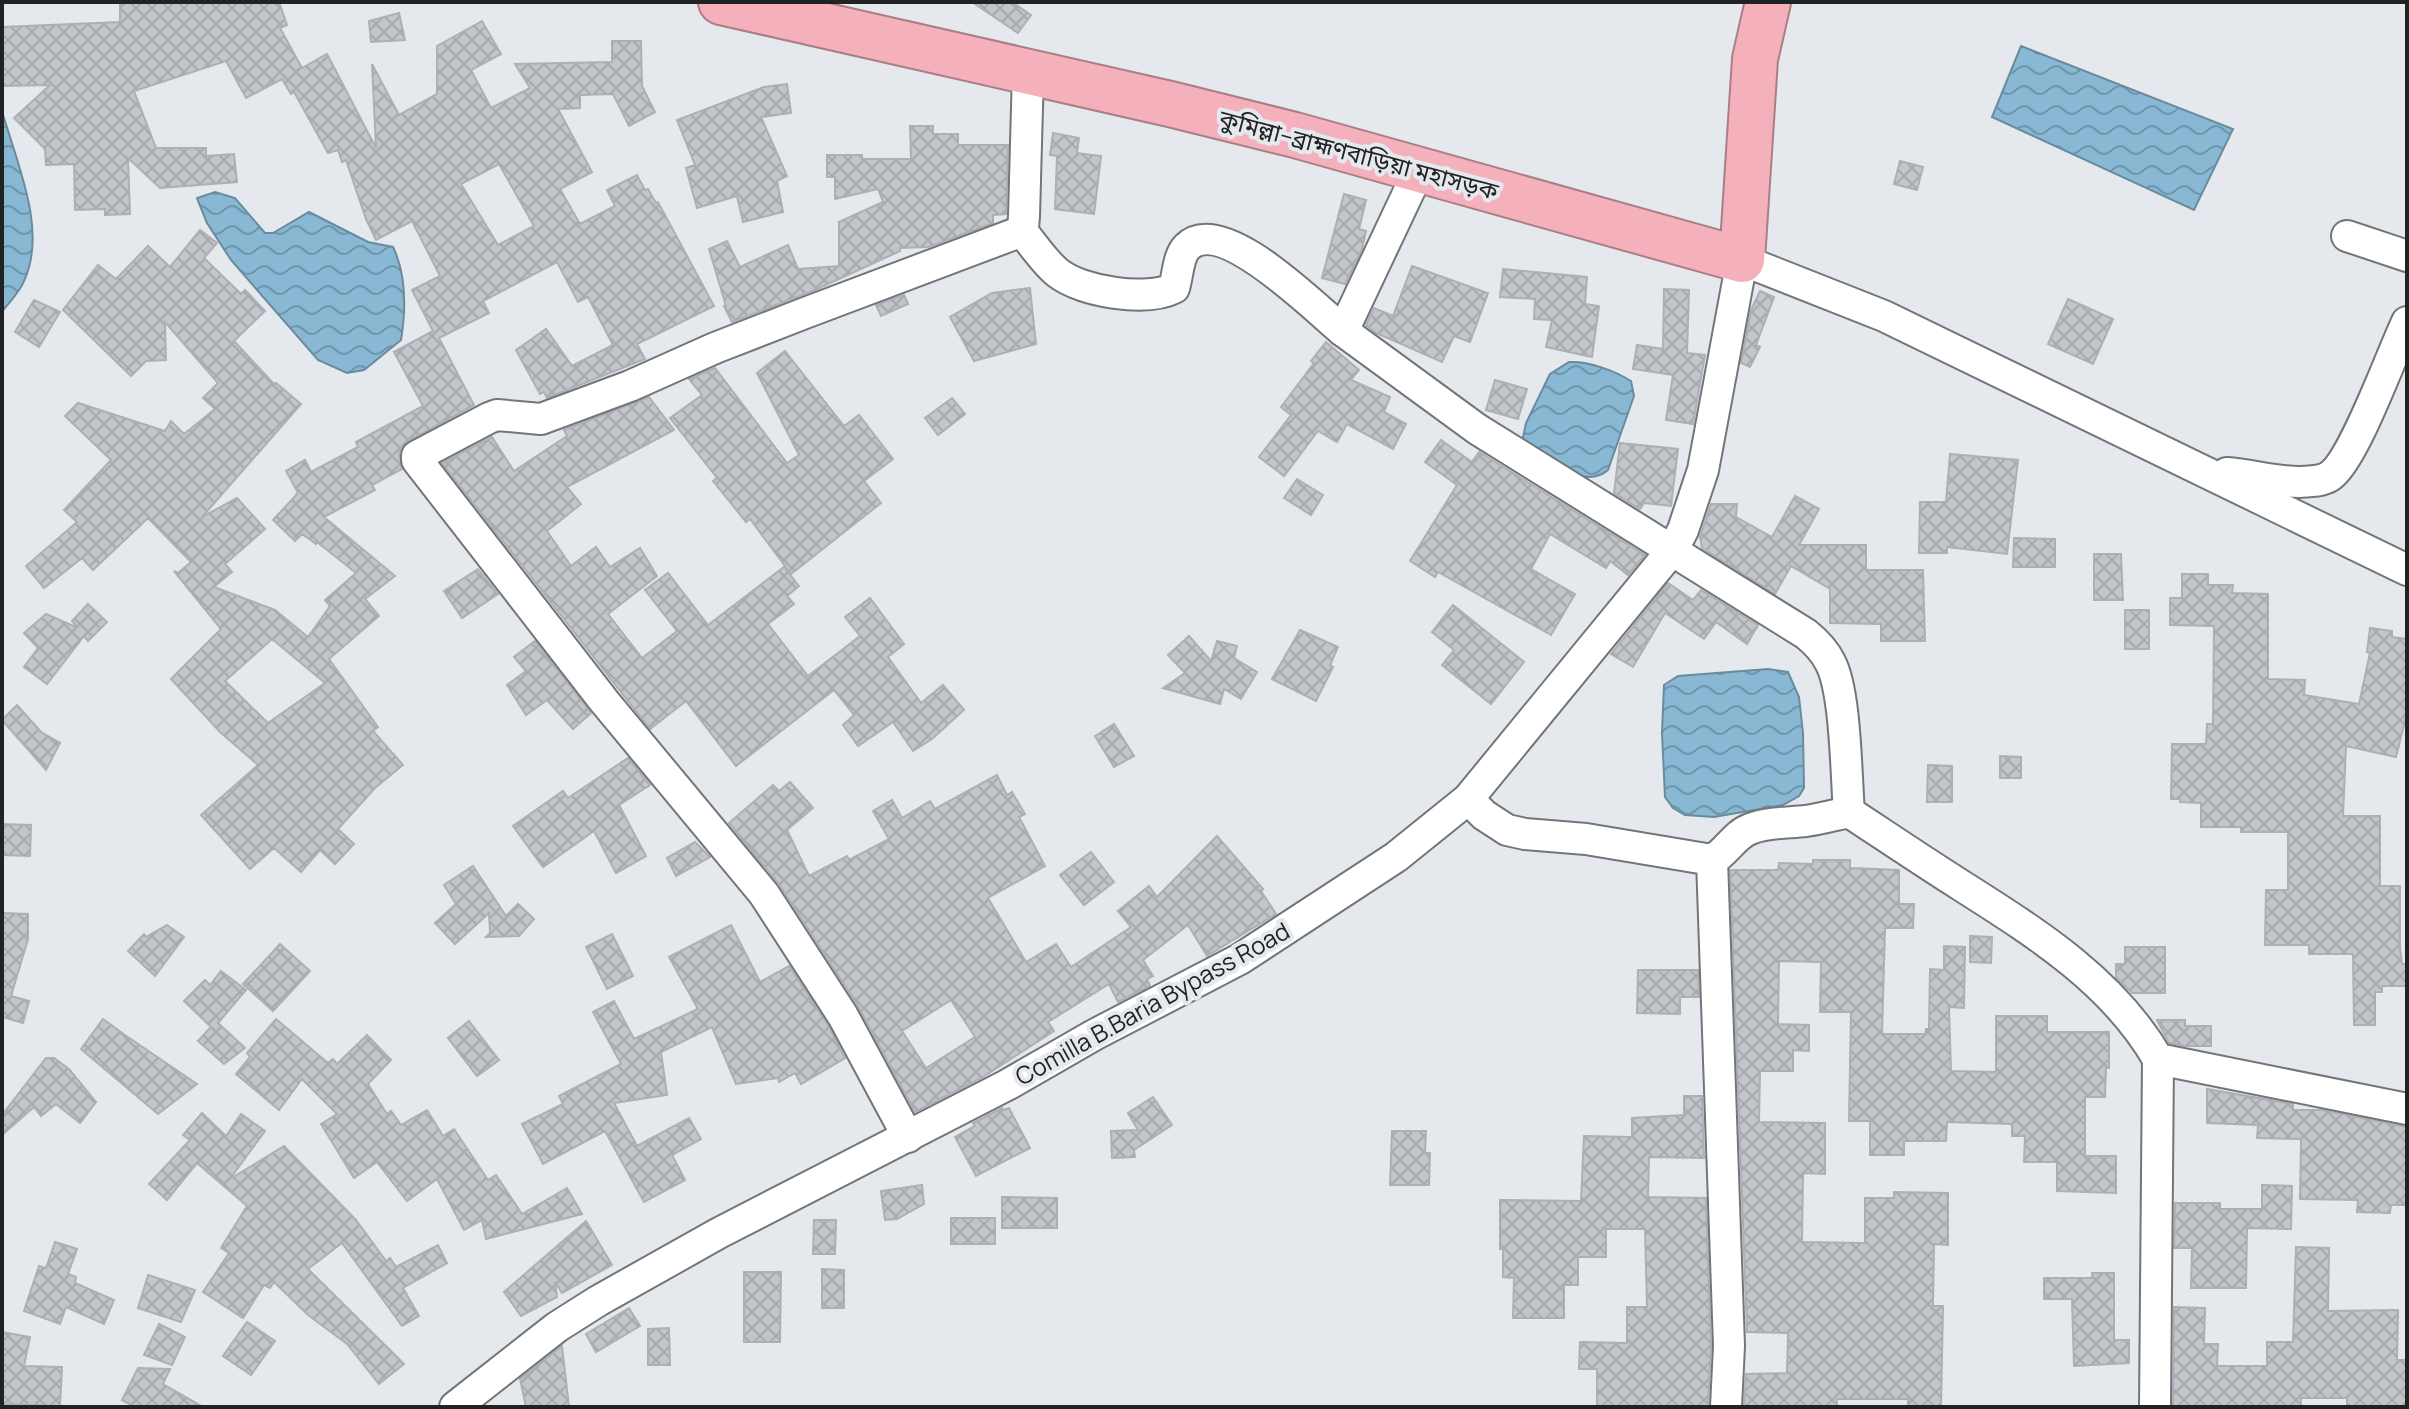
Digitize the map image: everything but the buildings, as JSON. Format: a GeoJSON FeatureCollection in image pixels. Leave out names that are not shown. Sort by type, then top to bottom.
{"type":"FeatureCollection","features":[{"type":"Feature","properties":{"kind":"highway","name":"কুমিল্লা–ব্রাহ্মণবাড়িয়া মহাসড়ক"},"geometry":{"type":"LineString","coordinates":[[721,2],[1170,104],[1420,168],[1742,260]]}},
{"type":"Feature","properties":{"kind":"highway"},"geometry":{"type":"LineString","coordinates":[[1742,260],[1755,59],[1768,2]]}},
{"type":"Feature","properties":{"kind":"street"},"geometry":{"type":"LineString","coordinates":[[908,1137],[843,1016],[764,894],[604,701],[426,472],[417,456],[497,415],[541,419],[1021,230],[1028,71]]}},
{"type":"Feature","properties":{"kind":"street"},"geometry":{"type":"LineString","coordinates":[[1343,331],[1420,168]]}},
{"type":"Feature","properties":{"kind":"street"},"geometry":{"type":"LineString","coordinates":[[1021,230],[1060,275],[1096,289],[1142,296],[1174,288],[1181,254],[1196,240],[1212,238],[1239,248],[1343,331],[1477,429],[1806,634],[1821,647],[1833,665],[1839,693],[1849,812]]}},
{"type":"Feature","properties":{"kind":"street"},"geometry":{"type":"LineString","coordinates":[[2347,236],[2407,256]]}},
{"type":"Feature","properties":{"kind":"street"},"geometry":{"type":"LineString","coordinates":[[1742,260],[1884,316],[2407,570]]}},
{"type":"Feature","properties":{"kind":"street","name":"Comilla B.Baria Bypass Road"},"geometry":{"type":"LineString","coordinates":[[455,1407],[557,1327],[598,1301],[719,1233],[908,1137],[1240,959],[1396,857],[1468,799],[1673,549],[1683,530],[1703,470],[1742,260]]}},
{"type":"Feature","properties":{"kind":"street"},"geometry":{"type":"LineString","coordinates":[[2209,473],[2302,482],[2329,477],[2341,465],[2356,437],[2407,322]]}},
{"type":"Feature","properties":{"kind":"street"},"geometry":{"type":"LineString","coordinates":[[1468,799],[1484,815],[1507,830],[1586,839],[1712,860],[1725,853],[1736,838],[1747,830],[1764,824],[1806,821],[1849,812],[2062,953],[2132,1019],[2158,1059],[2155,1407]]}},
{"type":"Feature","properties":{"kind":"street"},"geometry":{"type":"LineString","coordinates":[[1712,860],[1729,1346],[1726,1407]]}},
{"type":"Feature","properties":{"kind":"street"},"geometry":{"type":"LineString","coordinates":[[2158,1059],[2407,1109]]}},
{"type":"Feature","properties":{"kind":"water"},"geometry":{"type":"Polygon","coordinates":[[[2021,46],[2233,129],[2194,210],[1992,117],[2021,46]]]}},
{"type":"Feature","properties":{"kind":"water"},"geometry":{"type":"Polygon","coordinates":[[[2,111],[27,196],[33,240],[31,261],[24,281],[2,312],[2,111]]]}},
{"type":"Feature","properties":{"kind":"water"},"geometry":{"type":"Polygon","coordinates":[[[215,192],[235,198],[265,233],[273,233],[309,212],[368,242],[393,247],[401,269],[404,293],[401,340],[364,370],[347,373],[318,360],[231,260],[207,223],[197,198],[215,192]]]}},
{"type":"Feature","properties":{"kind":"water"},"geometry":{"type":"Polygon","coordinates":[[[1569,362],[1602,367],[1631,381],[1634,396],[1608,470],[1598,476],[1587,477],[1564,470],[1522,442],[1526,423],[1550,374],[1569,362]]]}},
{"type":"Feature","properties":{"kind":"water"},"geometry":{"type":"Polygon","coordinates":[[[1768,669],[1788,672],[1799,697],[1804,788],[1799,796],[1783,805],[1714,817],[1685,815],[1673,808],[1665,797],[1662,733],[1664,685],[1678,676],[1768,669]]]}}]}
